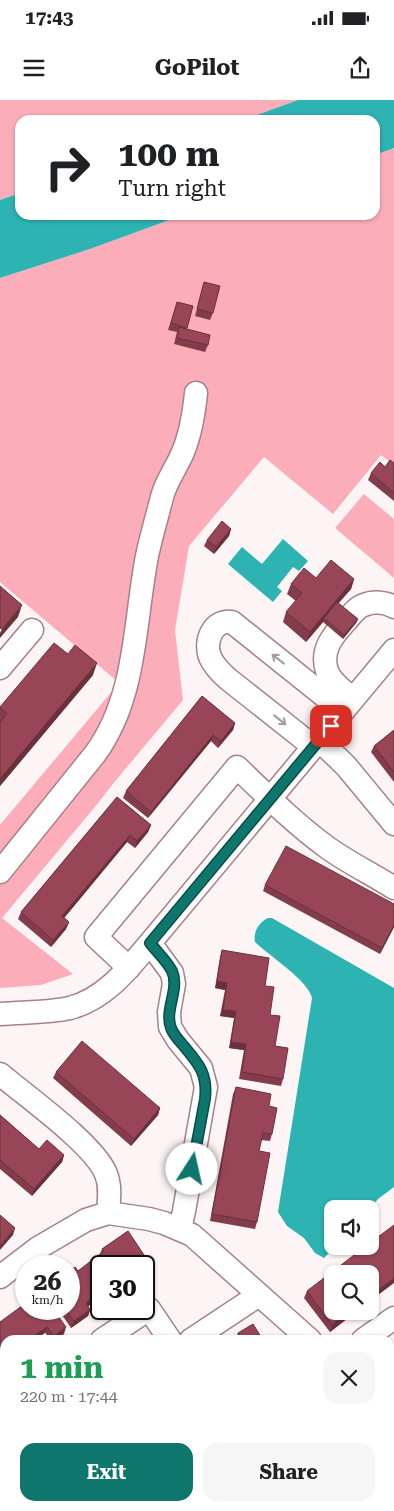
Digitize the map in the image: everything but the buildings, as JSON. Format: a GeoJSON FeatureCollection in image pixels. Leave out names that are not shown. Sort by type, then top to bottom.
{"type":"FeatureCollection","features":[{"type":"Feature","properties":{"kind":"street"},"geometry":{"type":"LineString","coordinates":[[0,872],[95,754],[106,739],[116,717],[130,668],[147,556],[163,494],[183,452],[193,422],[196,392]]}},
{"type":"Feature","properties":{"kind":"street"},"geometry":{"type":"LineString","coordinates":[[348,705],[326,668],[325,656],[330,640],[355,610],[363,605],[372,602],[394,607]]}},
{"type":"Feature","properties":{"kind":"street"},"geometry":{"type":"LineString","coordinates":[[348,705],[309,684],[232,622],[222,622],[214,629],[208,642],[208,649],[209,655],[218,669],[228,679],[346,766],[394,824]]}},
{"type":"Feature","properties":{"kind":"street"},"geometry":{"type":"LineString","coordinates":[[0,668],[32,630]]}},
{"type":"Feature","properties":{"kind":"street"},"geometry":{"type":"LineString","coordinates":[[0,1014],[56,1010],[82,1004],[103,992],[129,968],[394,650]]}},
{"type":"Feature","properties":{"kind":"street"},"geometry":{"type":"LineString","coordinates":[[309,684],[326,668]]}},
{"type":"Feature","properties":{"kind":"street"},"geometry":{"type":"LineString","coordinates":[[129,968],[96,937],[237,767],[291,819],[330,850],[394,888]]}},
{"type":"Feature","properties":{"kind":"street"},"geometry":{"type":"LineString","coordinates":[[150,943],[172,973],[174,984],[169,1012],[170,1027],[201,1068],[206,1087],[180,1230]]}},
{"type":"Feature","properties":{"kind":"street"},"geometry":{"type":"LineString","coordinates":[[0,1074],[68,1130],[102,1165],[107,1176],[109,1188],[108,1213]]}},
{"type":"Feature","properties":{"kind":"street"},"geometry":{"type":"LineString","coordinates":[[0,1277],[38,1248],[86,1220],[108,1213],[149,1218],[195,1238],[304,1335]]}},
{"type":"Feature","properties":{"kind":"street"},"geometry":{"type":"LineString","coordinates":[[199,1335],[259,1295]]}},
{"type":"Feature","properties":{"kind":"street"},"geometry":{"type":"LineString","coordinates":[[110,1335],[149,1309],[167,1335]]}},
{"type":"Feature","properties":{"kind":"street"},"geometry":{"type":"LineString","coordinates":[[370,1335],[394,1318]]}},
{"type":"Feature","properties":{"kind":"shaded area"},"geometry":{"type":"Polygon","coordinates":[[[0,100],[298,100],[257,115],[15,115],[15,195],[0,200],[0,100]]]}},
{"type":"Feature","properties":{"kind":"shaded area"},"geometry":{"type":"Polygon","coordinates":[[[394,148],[394,465],[381,455],[333,514],[264,457],[189,546],[175,630],[183,700],[2,918],[73,974],[41,985],[0,988],[0,825],[119,683],[0,582],[0,278],[90,249],[169,220],[380,220],[380,153],[394,148]]]}},
{"type":"Feature","properties":{"kind":"shaded area"},"geometry":{"type":"Polygon","coordinates":[[[364,494],[394,519],[394,578],[335,528],[364,494]]]}},
{"type":"Feature","properties":{"kind":"water"},"geometry":{"type":"Polygon","coordinates":[[[298,100],[394,100],[394,148],[380,153],[380,115],[257,115],[298,100]]]}},
{"type":"Feature","properties":{"kind":"water"},"geometry":{"type":"Polygon","coordinates":[[[15,195],[15,220],[169,220],[90,249],[0,278],[0,200],[15,195]]]}},
{"type":"Feature","properties":{"kind":"water"},"geometry":{"type":"Polygon","coordinates":[[[283,539],[308,561],[299,571],[293,567],[277,587],[282,591],[273,602],[228,564],[242,547],[262,564],[283,539]]]}},
{"type":"Feature","properties":{"kind":"water"},"geometry":{"type":"Polygon","coordinates":[[[272,918],[394,988],[394,1187],[377,1200],[324,1200],[324,1255],[327,1255],[324,1258],[315,1253],[304,1238],[287,1226],[278,1212],[312,998],[304,984],[296,976],[255,942],[257,928],[262,922],[272,918]]]}},
{"type":"Feature","properties":{"kind":"route"},"geometry":{"type":"LineString","coordinates":[[192,1169],[206,1087],[201,1068],[170,1027],[169,1012],[174,984],[172,973],[171,969],[150,943],[331,726]]}}]}
